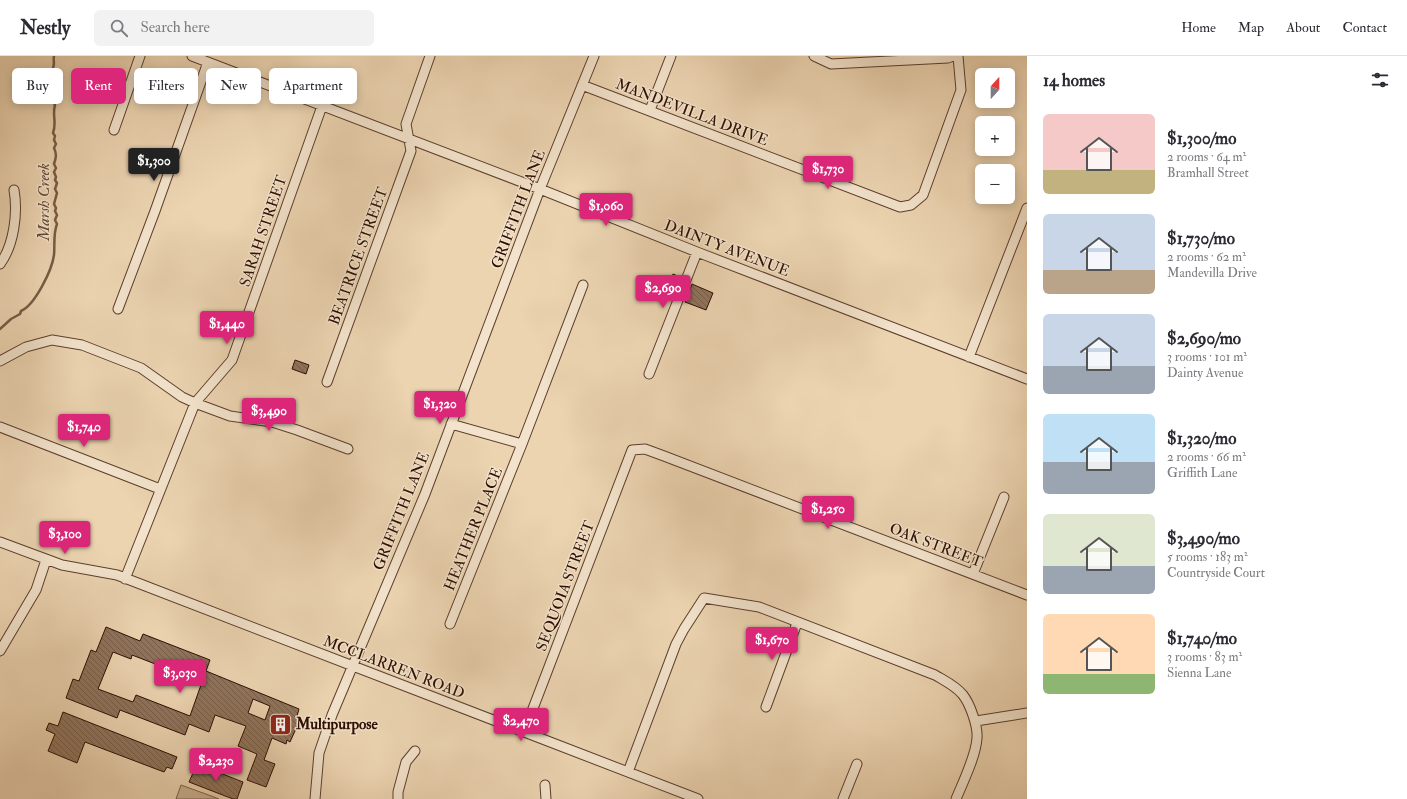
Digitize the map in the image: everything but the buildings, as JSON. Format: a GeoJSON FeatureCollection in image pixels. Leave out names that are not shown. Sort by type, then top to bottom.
{"type":"FeatureCollection","features":[{"type":"Feature","properties":{"kind":"street"},"geometry":{"type":"LineString","coordinates":[[114,130],[140,56]]}},
{"type":"Feature","properties":{"kind":"street","name":"DAINTY AVENUE"},"geometry":{"type":"LineString","coordinates":[[192,56],[540,189],[697,252],[1027,379]]}},
{"type":"Feature","properties":{"kind":"street","name":"BEATRICE STREET"},"geometry":{"type":"LineString","coordinates":[[327,382],[411,151],[406,124],[430,56]]}},
{"type":"Feature","properties":{"kind":"street","name":"GRIFFITH LANE"},"geometry":{"type":"LineString","coordinates":[[315,799],[319,753],[332,715],[351,666],[425,494],[540,189],[594,56]]}},
{"type":"Feature","properties":{"kind":"street"},"geometry":{"type":"LineString","coordinates":[[650,110],[671,56]]}},
{"type":"Feature","properties":{"kind":"street"},"geometry":{"type":"LineString","coordinates":[[814,56],[831,64],[948,58],[953,56]]}},
{"type":"Feature","properties":{"kind":"street","name":"MANDEVILLA DRIVE"},"geometry":{"type":"LineString","coordinates":[[582,84],[900,206],[911,205],[923,195],[961,90],[958,56]]}},
{"type":"Feature","properties":{"kind":"street"},"geometry":{"type":"LineString","coordinates":[[118,308],[155,211],[208,62]]}},
{"type":"Feature","properties":{"kind":"street","name":"SARAH STREET"},"geometry":{"type":"LineString","coordinates":[[125,579],[195,403],[232,360],[322,106]]}},
{"type":"Feature","properties":{"kind":"street"},"geometry":{"type":"LineString","coordinates":[[0,264],[6,256],[13,228],[16,200],[14,190]]}},
{"type":"Feature","properties":{"kind":"street"},"geometry":{"type":"LineString","coordinates":[[969,357],[1027,208]]}},
{"type":"Feature","properties":{"kind":"street"},"geometry":{"type":"LineString","coordinates":[[649,374],[697,252]]}},
{"type":"Feature","properties":{"kind":"street","name":"HEATHER PLACE"},"geometry":{"type":"LineString","coordinates":[[450,624],[522,444],[583,285]]}},
{"type":"Feature","properties":{"kind":"street"},"geometry":{"type":"LineString","coordinates":[[0,361],[26,347],[52,340],[82,345],[141,368],[182,397],[195,403],[230,416],[278,424],[348,449]]}},
{"type":"Feature","properties":{"kind":"street"},"geometry":{"type":"LineString","coordinates":[[451,424],[522,444]]}},
{"type":"Feature","properties":{"kind":"street"},"geometry":{"type":"LineString","coordinates":[[0,427],[160,489]]}},
{"type":"Feature","properties":{"kind":"street","name":"OAK STREET"},"geometry":{"type":"LineString","coordinates":[[632,450],[645,449],[1027,595]]}},
{"type":"Feature","properties":{"kind":"street","name":"SEQUOIA STREET"},"geometry":{"type":"LineString","coordinates":[[524,732],[632,450]]}},
{"type":"Feature","properties":{"kind":"street"},"geometry":{"type":"LineString","coordinates":[[973,574],[1004,497]]}},
{"type":"Feature","properties":{"kind":"street","name":"MCCLARREN ROAD"},"geometry":{"type":"LineString","coordinates":[[0,542],[62,565],[110,574],[125,579],[698,799]]}},
{"type":"Feature","properties":{"kind":"street"},"geometry":{"type":"LineString","coordinates":[[0,651],[36,590],[46,560]]}},
{"type":"Feature","properties":{"kind":"street"},"geometry":{"type":"LineString","coordinates":[[628,772],[676,644],[704,598],[759,607],[936,675],[949,683],[963,695],[976,721],[977,738],[972,760],[956,799]]}},
{"type":"Feature","properties":{"kind":"street"},"geometry":{"type":"LineString","coordinates":[[766,707],[797,622]]}},
{"type":"Feature","properties":{"kind":"street"},"geometry":{"type":"LineString","coordinates":[[976,721],[1027,713]]}},
{"type":"Feature","properties":{"kind":"street"},"geometry":{"type":"LineString","coordinates":[[398,799],[398,792],[406,762],[415,751]]}},
{"type":"Feature","properties":{"kind":"street"},"geometry":{"type":"LineString","coordinates":[[843,799],[857,764]]}},
{"type":"Feature","properties":{"kind":"street"},"geometry":{"type":"LineString","coordinates":[[544,785],[546,799]]}},
{"type":"Feature","properties":{"kind":"shaded area"},"geometry":{"type":"Polygon","coordinates":[[[181,785],[214,797],[219,799],[176,799],[181,785]]]}},
{"type":"Feature","properties":{"kind":"waterway","name":"Marsh Creek"},"geometry":{"type":"LineString","coordinates":[[0,329],[11,319],[20,314],[21,311],[32,302],[42,286],[53,261],[57,224],[55,220],[57,215],[54,204],[57,193],[55,189],[57,183],[54,172],[56,168],[54,164],[56,156],[54,148],[56,144],[53,133],[55,126],[55,105],[53,101],[53,77],[55,72],[53,68],[54,56]]}},
{"type":"Feature","properties":{"kind":"place","name":"Multipurpose"},"geometry":{"type":"Point","coordinates":[280,724]}}]}
